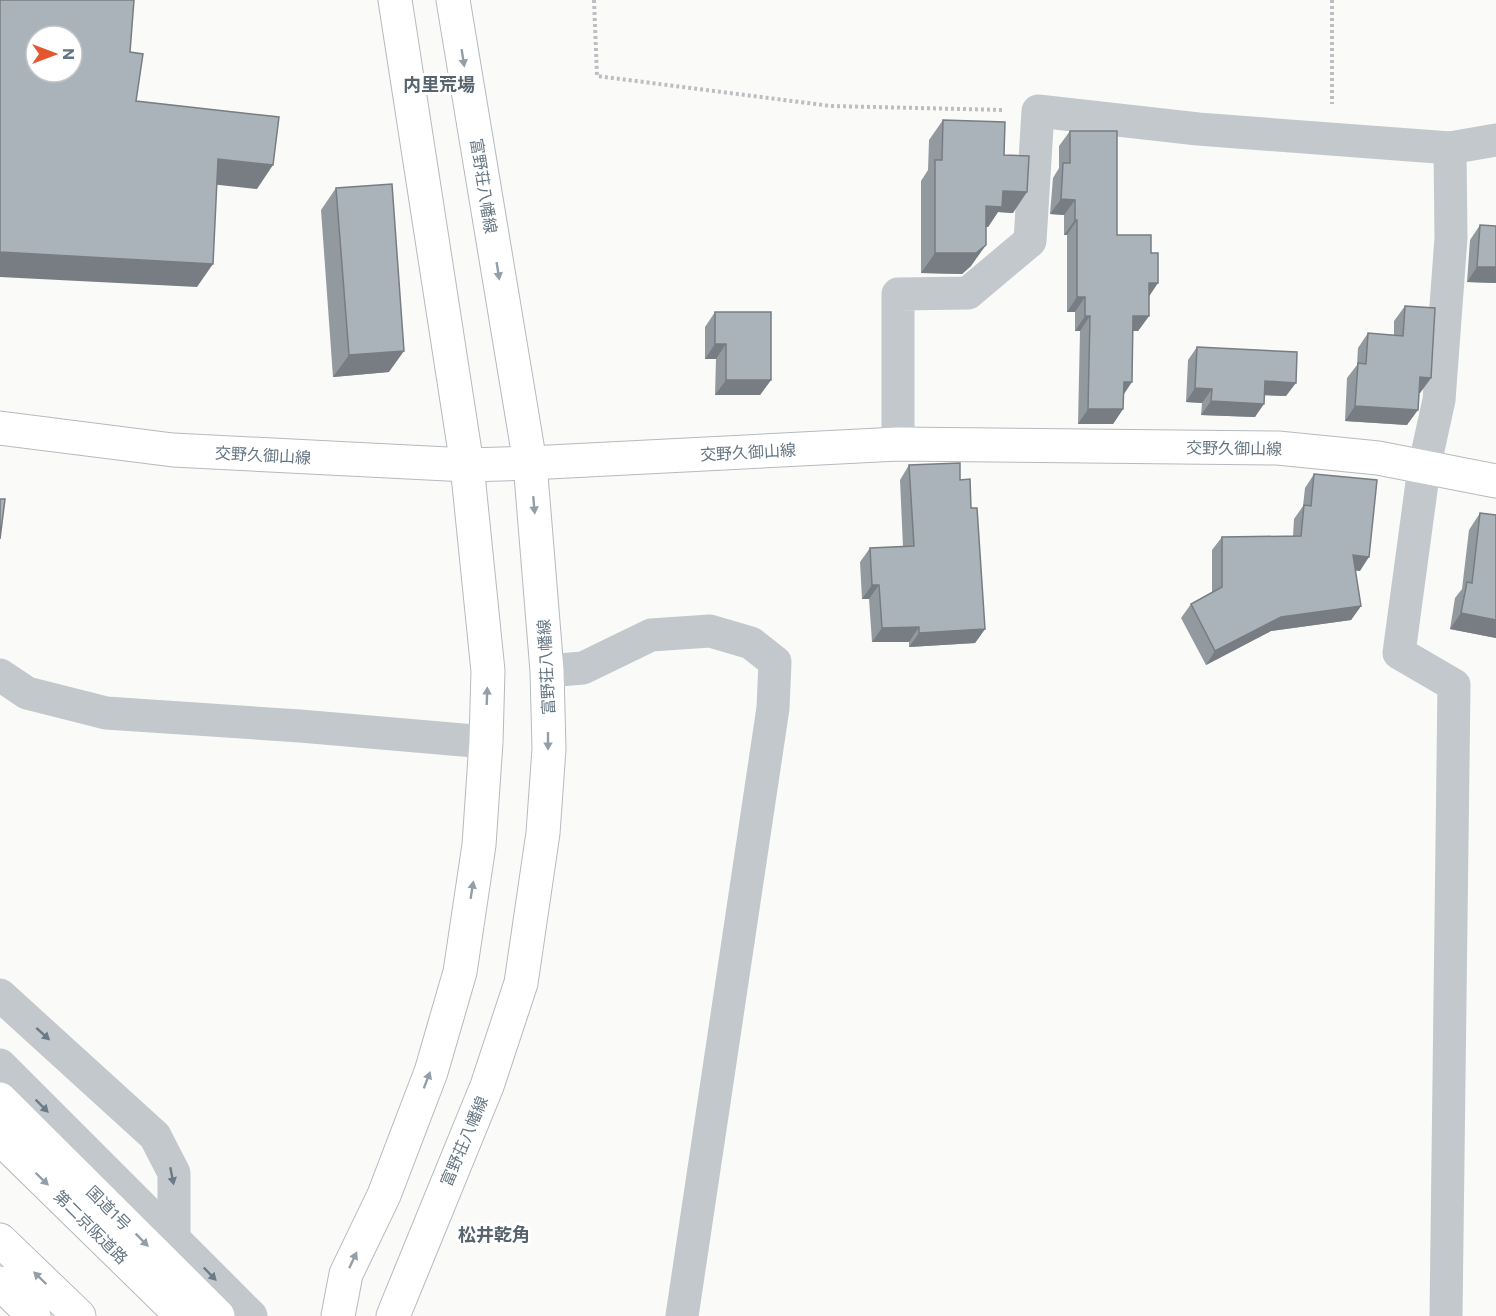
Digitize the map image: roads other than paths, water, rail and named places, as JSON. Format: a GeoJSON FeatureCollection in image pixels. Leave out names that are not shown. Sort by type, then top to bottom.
{"type":"FeatureCollection","features":[{"type":"Feature","properties":{"kind":"main road"},"geometry":{"type":"LineString","coordinates":[[338,1316],[346,1274],[384,1195],[430,1072],[460,972],[479,845],[486,742],[488,671],[467,465],[395,0]]}},
{"type":"Feature","properties":{"kind":"main road","name":"富野荘八幡線"},"geometry":{"type":"LineString","coordinates":[[393,1316],[487,1086],[521,983],[543,833],[549,749],[548,671],[530,463],[453,0]]}},
{"type":"Feature","properties":{"kind":"main road","name":"交野久御山線"},"geometry":{"type":"LineString","coordinates":[[0,428],[172,450],[467,465],[898,444],[1278,448],[1378,458],[1496,481]]}},
{"type":"Feature","properties":{"kind":"main road","name":"国道1号"},"geometry":{"type":"LineString","coordinates":[[0,1099],[218,1316]]}},
{"type":"Feature","properties":{"kind":"main road","name":"第二京阪道路"},"geometry":{"type":"LineString","coordinates":[[0,1138],[182,1316]]}},
{"type":"Feature","properties":{"kind":"main road"},"geometry":{"type":"LineString","coordinates":[[0,1240],[79,1316]]}},
{"type":"Feature","properties":{"kind":"main road"},"geometry":{"type":"LineString","coordinates":[[0,1283],[34,1316]]}},
{"type":"Feature","properties":{"kind":"street"},"geometry":{"type":"LineString","coordinates":[[898,444],[898,294],[968,293],[1030,241],[1038,111],[1198,129],[1449,147],[1496,140]]}},
{"type":"Feature","properties":{"kind":"street"},"geometry":{"type":"LineString","coordinates":[[1446,1316],[1454,685],[1399,653],[1424,468],[1439,400],[1451,238],[1449,147]]}},
{"type":"Feature","properties":{"kind":"street"},"geometry":{"type":"LineString","coordinates":[[548,671],[583,668],[651,635],[710,631],[751,643],[775,662],[773,708],[682,1316]]}},
{"type":"Feature","properties":{"kind":"street"},"geometry":{"type":"LineString","coordinates":[[0,675],[27,693],[106,713],[300,726],[486,742]]}},
{"type":"Feature","properties":{"kind":"street"},"geometry":{"type":"LineString","coordinates":[[0,995],[155,1136],[174,1173],[174,1237]]}},
{"type":"Feature","properties":{"kind":"street"},"geometry":{"type":"LineString","coordinates":[[0,1065],[251,1316]]}},
{"type":"Feature","properties":{"kind":"district","name":"内里荒場"},"geometry":{"type":"Point","coordinates":[439,85]}},
{"type":"Feature","properties":{"kind":"district","name":"松井乾角"},"geometry":{"type":"Point","coordinates":[494,1235]}}]}
